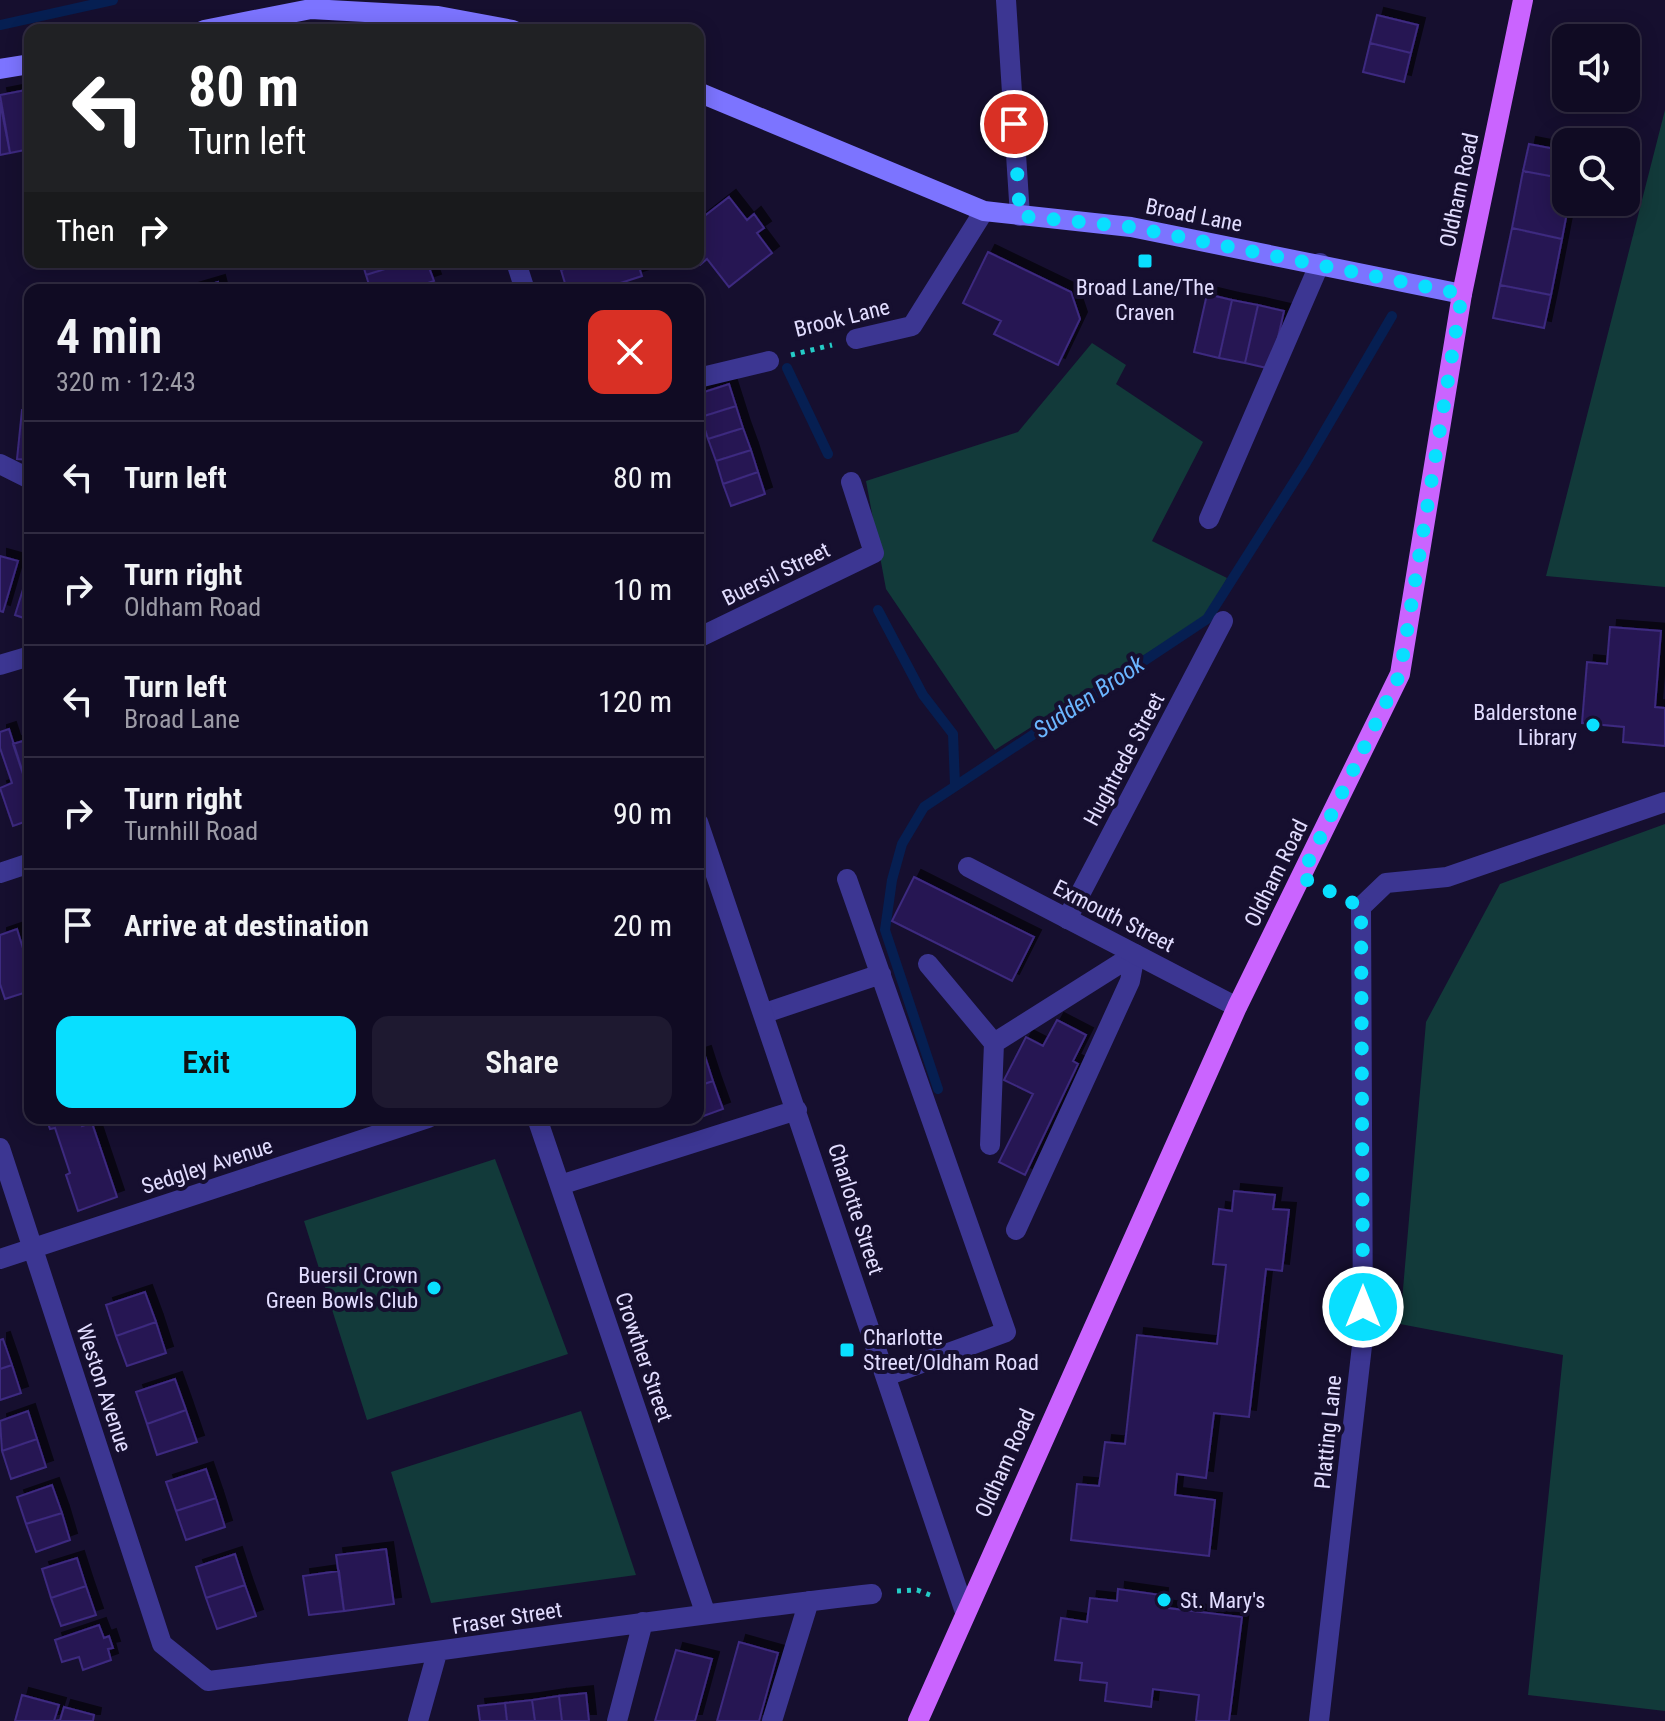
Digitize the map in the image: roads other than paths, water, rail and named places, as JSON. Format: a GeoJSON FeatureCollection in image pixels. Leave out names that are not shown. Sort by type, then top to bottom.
{"type":"FeatureCollection","features":[{"type":"Feature","properties":{"kind":"main road","name":"Oldham Road"},"geometry":{"type":"LineString","coordinates":[[918,1721],[1237,1007],[1400,674],[1462,294],[1523,0]]}},
{"type":"Feature","properties":{"kind":"main road"},"geometry":{"type":"LineString","coordinates":[[235,24],[311,9],[439,15],[483,24]]}},
{"type":"Feature","properties":{"kind":"main road"},"geometry":{"type":"LineString","coordinates":[[0,69],[24,65]]}},
{"type":"Feature","properties":{"kind":"main road","name":"Broad Lane"},"geometry":{"type":"LineString","coordinates":[[704,94],[984,211],[1131,227],[1462,294]]}},
{"type":"Feature","properties":{"kind":"street"},"geometry":{"type":"LineString","coordinates":[[1006,0],[1020,216]]}},
{"type":"Feature","properties":{"kind":"street","name":"Brook Lane"},"geometry":{"type":"LineString","coordinates":[[856,339],[912,326],[984,211]]}},
{"type":"Feature","properties":{"kind":"street"},"geometry":{"type":"LineString","coordinates":[[1209,519],[1320,263]]}},
{"type":"Feature","properties":{"kind":"street"},"geometry":{"type":"LineString","coordinates":[[704,377],[769,361]]}},
{"type":"Feature","properties":{"kind":"street"},"geometry":{"type":"LineString","coordinates":[[0,464],[24,476]]}},
{"type":"Feature","properties":{"kind":"street","name":"Buersil Street"},"geometry":{"type":"LineString","coordinates":[[704,635],[874,553],[851,482]]}},
{"type":"Feature","properties":{"kind":"street","name":"Hughtrede Street"},"geometry":{"type":"LineString","coordinates":[[1067,919],[1223,621]]}},
{"type":"Feature","properties":{"kind":"street"},"geometry":{"type":"LineString","coordinates":[[0,665],[24,658]]}},
{"type":"Feature","properties":{"kind":"street","name":"Platting Lane"},"geometry":{"type":"LineString","coordinates":[[1319,1721],[1363,1337],[1361,907],[1386,883],[1447,877],[1665,802]]}},
{"type":"Feature","properties":{"kind":"street","name":"Charlotte Street"},"geometry":{"type":"LineString","coordinates":[[704,839],[965,1612]]}},
{"type":"Feature","properties":{"kind":"street"},"geometry":{"type":"LineString","coordinates":[[0,873],[24,865]]}},
{"type":"Feature","properties":{"kind":"street","name":"Exmouth Street"},"geometry":{"type":"LineString","coordinates":[[968,867],[1237,1007]]}},
{"type":"Feature","properties":{"kind":"street"},"geometry":{"type":"LineString","coordinates":[[847,879],[1006,1332],[886,1376]]}},
{"type":"Feature","properties":{"kind":"street"},"geometry":{"type":"LineString","coordinates":[[994,1043],[1135,954]]}},
{"type":"Feature","properties":{"kind":"street"},"geometry":{"type":"LineString","coordinates":[[1016,1230],[1130,981],[1135,954]]}},
{"type":"Feature","properties":{"kind":"street"},"geometry":{"type":"LineString","coordinates":[[928,964],[994,1043],[990,1145]]}},
{"type":"Feature","properties":{"kind":"street"},"geometry":{"type":"LineString","coordinates":[[765,1013],[881,974]]}},
{"type":"Feature","properties":{"kind":"street"},"geometry":{"type":"LineString","coordinates":[[560,1185],[797,1110]]}},
{"type":"Feature","properties":{"kind":"street","name":"Sedgley Avenue"},"geometry":{"type":"LineString","coordinates":[[0,1259],[410,1124]]}},
{"type":"Feature","properties":{"kind":"street","name":"Crowther Street"},"geometry":{"type":"LineString","coordinates":[[539,1124],[705,1612]]}},
{"type":"Feature","properties":{"kind":"street","name":"Weston Avenue"},"geometry":{"type":"LineString","coordinates":[[0,1148],[162,1644]]}},
{"type":"Feature","properties":{"kind":"street","name":"Fraser Street"},"geometry":{"type":"LineString","coordinates":[[162,1644],[208,1681],[437,1653],[705,1612],[872,1594]]}},
{"type":"Feature","properties":{"kind":"street"},"geometry":{"type":"LineString","coordinates":[[772,1721],[809,1601]]}},
{"type":"Feature","properties":{"kind":"street"},"geometry":{"type":"LineString","coordinates":[[617,1721],[643,1622]]}},
{"type":"Feature","properties":{"kind":"street"},"geometry":{"type":"LineString","coordinates":[[418,1721],[437,1653]]}},
{"type":"Feature","properties":{"kind":"waterway"},"geometry":{"type":"LineString","coordinates":[[0,25],[113,0]]}},
{"type":"Feature","properties":{"kind":"waterway","name":"Sudden Brook"},"geometry":{"type":"LineString","coordinates":[[938,1089],[885,930],[892,880],[902,844],[924,807],[1207,619],[1306,463],[1392,316]]}},
{"type":"Feature","properties":{"kind":"waterway"},"geometry":{"type":"LineString","coordinates":[[787,368],[828,454]]}},
{"type":"Feature","properties":{"kind":"waterway"},"geometry":{"type":"LineString","coordinates":[[878,610],[923,695],[953,734],[955,785]]}},
{"type":"Feature","properties":{"kind":"place","name":"Broad Lane/The Craven"},"geometry":{"type":"Point","coordinates":[1145,261]}},
{"type":"Feature","properties":{"kind":"place","name":"Balderstone Library"},"geometry":{"type":"Point","coordinates":[1593,725]}},
{"type":"Feature","properties":{"kind":"place","name":"Buersil Crown Green Bowls Club"},"geometry":{"type":"Point","coordinates":[434,1288]}},
{"type":"Feature","properties":{"kind":"place","name":"Charlotte Street/Oldham Road"},"geometry":{"type":"Point","coordinates":[847,1350]}},
{"type":"Feature","properties":{"kind":"place","name":"St. Mary's"},"geometry":{"type":"Point","coordinates":[1164,1600]}}]}
